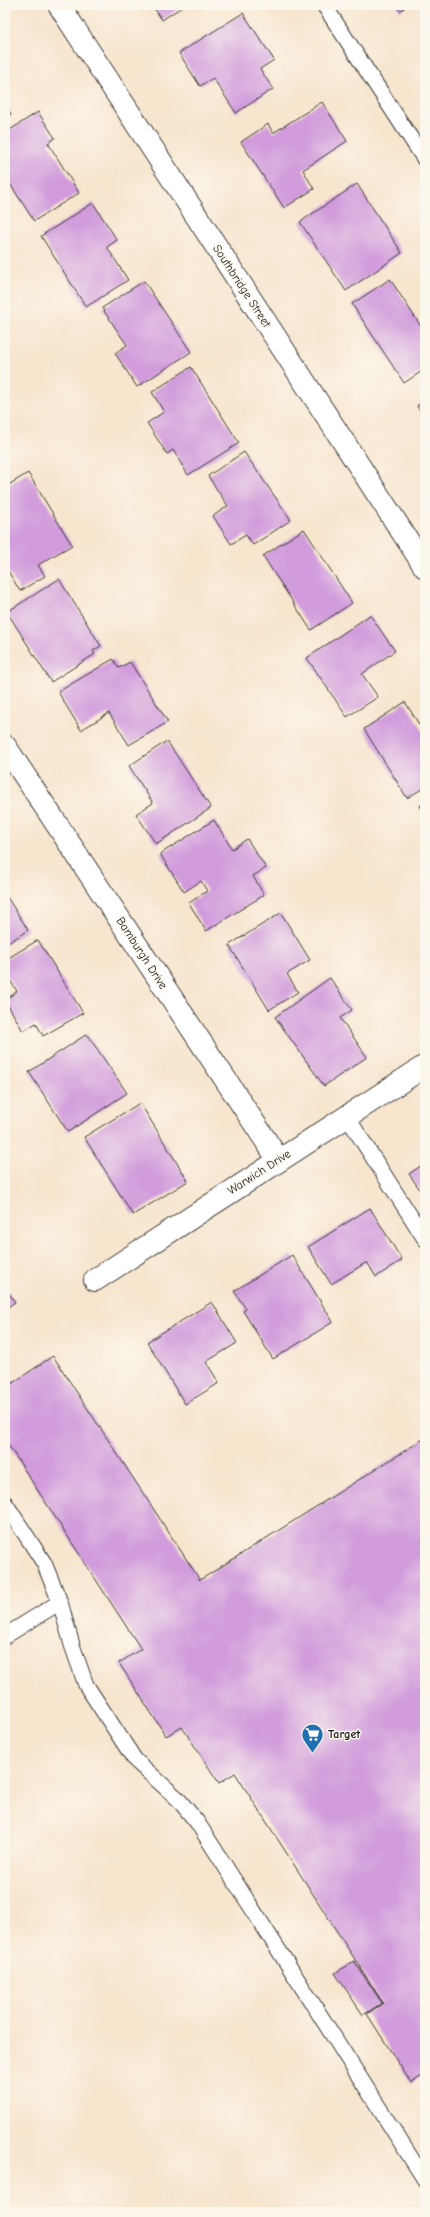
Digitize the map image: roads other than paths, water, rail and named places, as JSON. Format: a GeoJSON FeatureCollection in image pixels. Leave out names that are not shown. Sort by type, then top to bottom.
{"type":"FeatureCollection","features":[{"type":"Feature","properties":{"kind":"street","name":"Southbridge Street"},"geometry":{"type":"LineString","coordinates":[[59,5],[425,567]]}},
{"type":"Feature","properties":{"kind":"street","name":"Bamburgh Drive"},"geometry":{"type":"LineString","coordinates":[[5,746],[278,1159]]}},
{"type":"Feature","properties":{"kind":"street","name":"Warwich Drive"},"geometry":{"type":"LineString","coordinates":[[95,1280],[278,1159],[425,1066]]}},
{"type":"Feature","properties":{"kind":"lane"},"geometry":{"type":"LineString","coordinates":[[324,5],[425,160]]}},
{"type":"Feature","properties":{"kind":"lane"},"geometry":{"type":"LineString","coordinates":[[346,1115],[425,1239]]}},
{"type":"Feature","properties":{"kind":"lane"},"geometry":{"type":"LineString","coordinates":[[5,1503],[44,1563],[60,1602],[72,1645],[86,1685],[135,1760],[178,1799],[197,1822],[425,2180]]}},
{"type":"Feature","properties":{"kind":"lane"},"geometry":{"type":"LineString","coordinates":[[5,1636],[60,1602]]}},
{"type":"Feature","properties":{"kind":"place","name":"Target"},"geometry":{"type":"Point","coordinates":[313,1754]}}]}
